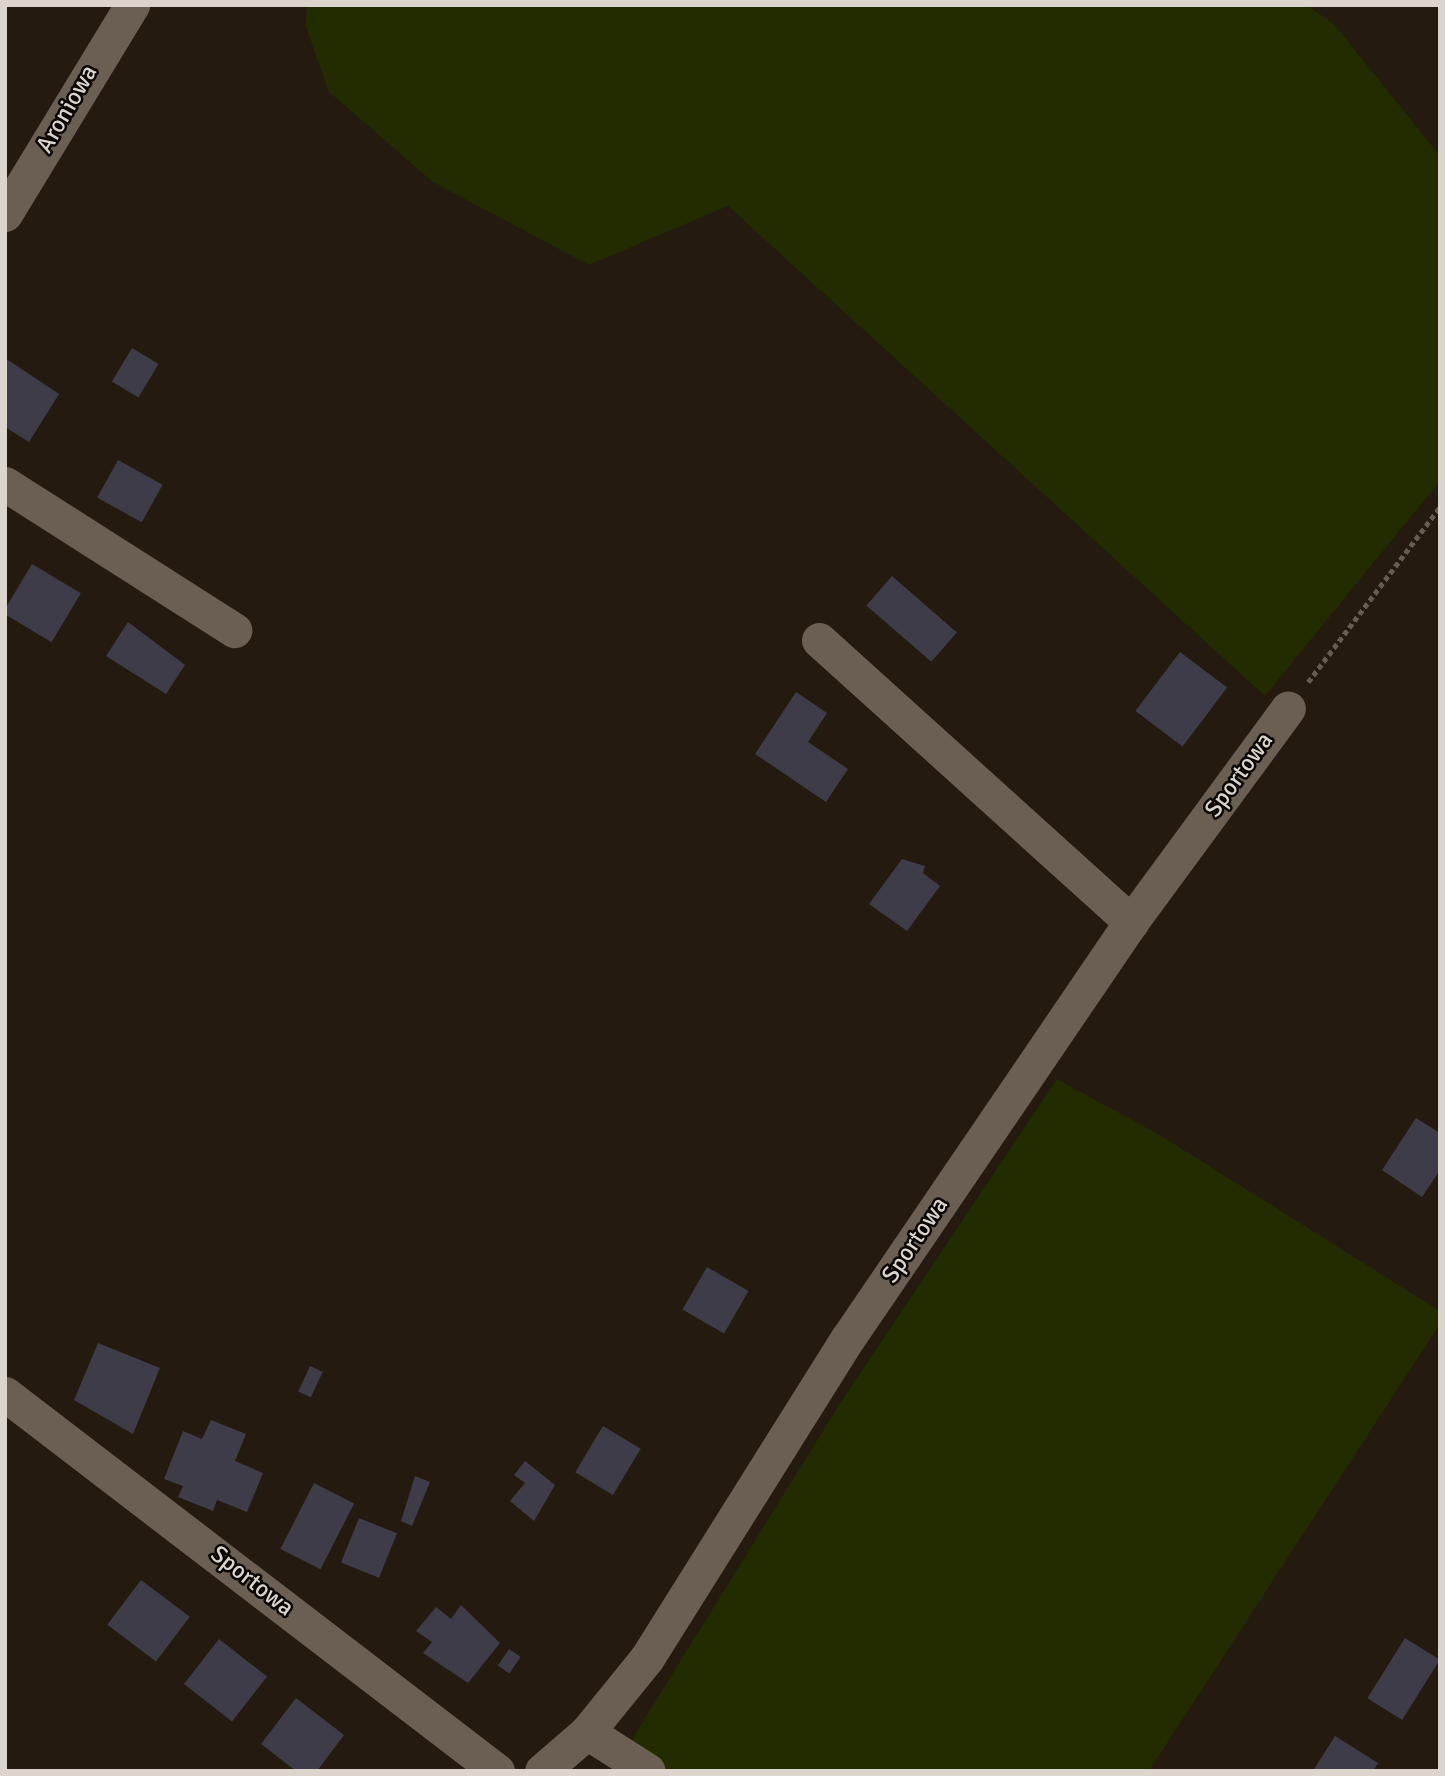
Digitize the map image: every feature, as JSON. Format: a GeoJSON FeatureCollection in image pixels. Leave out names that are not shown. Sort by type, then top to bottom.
{"type":"FeatureCollection","features":[{"type":"Feature","properties":{"kind":"street","name":"Aroniowa"},"geometry":{"type":"LineString","coordinates":[[5,214],[132,5]]}},
{"type":"Feature","properties":{"kind":"street"},"geometry":{"type":"LineString","coordinates":[[5,484],[234,630]]}},
{"type":"Feature","properties":{"kind":"street"},"geometry":{"type":"LineString","coordinates":[[819,640],[1131,922]]}},
{"type":"Feature","properties":{"kind":"street","name":"Sportowa"},"geometry":{"type":"LineString","coordinates":[[542,1771],[587,1732],[708,1569],[848,1338],[1131,922],[1288,708]]}},
{"type":"Feature","properties":{"kind":"street","name":"Sportowa"},"geometry":{"type":"LineString","coordinates":[[5,1394],[497,1771]]}},
{"type":"Feature","properties":{"kind":"street"},"geometry":{"type":"LineString","coordinates":[[587,1732],[648,1771]]}},
{"type":"Feature","properties":{"kind":"path"},"geometry":{"type":"LineString","coordinates":[[1288,708],[1440,507]]}},
{"type":"Feature","properties":{"kind":"green space"},"geometry":{"type":"Polygon","coordinates":[[[307,5],[1307,5],[1334,24],[1440,156],[1440,481],[1265,696],[728,206],[589,265],[433,182],[329,92],[305,24],[307,5]]]}},
{"type":"Feature","properties":{"kind":"green space"},"geometry":{"type":"Polygon","coordinates":[[[1057,1079],[1160,1135],[1440,1311],[1440,1324],[1149,1771],[671,1771],[629,1744],[839,1405],[1057,1079]]]}},
{"type":"Feature","properties":{"kind":"building"},"geometry":{"type":"Polygon","coordinates":[[[132,348],[159,364],[138,397],[112,381],[132,348]]]}},
{"type":"Feature","properties":{"kind":"building"},"geometry":{"type":"Polygon","coordinates":[[[5,358],[59,394],[29,442],[5,427],[5,358]]]}},
{"type":"Feature","properties":{"kind":"building"},"geometry":{"type":"Polygon","coordinates":[[[118,460],[163,485],[142,522],[97,498],[118,460]]]}},
{"type":"Feature","properties":{"kind":"building"},"geometry":{"type":"Polygon","coordinates":[[[32,564],[81,593],[52,642],[5,614],[5,609],[32,564]]]}},
{"type":"Feature","properties":{"kind":"building"},"geometry":{"type":"Polygon","coordinates":[[[892,576],[957,632],[931,662],[866,605],[892,576]]]}},
{"type":"Feature","properties":{"kind":"building"},"geometry":{"type":"Polygon","coordinates":[[[128,622],[185,665],[166,694],[106,656],[128,622]]]}},
{"type":"Feature","properties":{"kind":"building"},"geometry":{"type":"Polygon","coordinates":[[[1180,652],[1227,688],[1183,747],[1135,711],[1180,652]]]}},
{"type":"Feature","properties":{"kind":"building"},"geometry":{"type":"Polygon","coordinates":[[[796,692],[827,713],[808,742],[848,769],[826,802],[755,754],[796,692]]]}},
{"type":"Feature","properties":{"kind":"building"},"geometry":{"type":"Polygon","coordinates":[[[902,859],[925,866],[923,873],[940,886],[907,931],[869,904],[902,859]]]}},
{"type":"Feature","properties":{"kind":"building"},"geometry":{"type":"Polygon","coordinates":[[[1416,1118],[1440,1133],[1440,1170],[1422,1197],[1382,1170],[1416,1118]]]}},
{"type":"Feature","properties":{"kind":"building"},"geometry":{"type":"Polygon","coordinates":[[[707,1267],[749,1291],[724,1333],[682,1309],[707,1267]]]}},
{"type":"Feature","properties":{"kind":"building"},"geometry":{"type":"Polygon","coordinates":[[[98,1343],[160,1368],[133,1434],[74,1400],[98,1343]]]}},
{"type":"Feature","properties":{"kind":"building"},"geometry":{"type":"Polygon","coordinates":[[[310,1366],[323,1372],[311,1397],[298,1391],[310,1366]]]}},
{"type":"Feature","properties":{"kind":"building"},"geometry":{"type":"Polygon","coordinates":[[[211,1420],[246,1434],[235,1461],[263,1473],[247,1512],[217,1500],[213,1511],[178,1497],[183,1486],[164,1479],[183,1431],[202,1439],[211,1420]]]}},
{"type":"Feature","properties":{"kind":"building"},"geometry":{"type":"Polygon","coordinates":[[[603,1426],[641,1449],[613,1495],[575,1472],[603,1426]]]}},
{"type":"Feature","properties":{"kind":"building"},"geometry":{"type":"Polygon","coordinates":[[[525,1461],[555,1485],[534,1521],[510,1501],[525,1483],[514,1475],[525,1461]]]}},
{"type":"Feature","properties":{"kind":"building"},"geometry":{"type":"Polygon","coordinates":[[[415,1476],[430,1482],[412,1526],[401,1521],[415,1476]]]}},
{"type":"Feature","properties":{"kind":"building"},"geometry":{"type":"Polygon","coordinates":[[[314,1483],[354,1503],[320,1569],[280,1549],[314,1483]]]}},
{"type":"Feature","properties":{"kind":"building"},"geometry":{"type":"Polygon","coordinates":[[[359,1518],[397,1533],[379,1578],[341,1563],[359,1518]]]}},
{"type":"Feature","properties":{"kind":"building"},"geometry":{"type":"Polygon","coordinates":[[[141,1580],[190,1617],[156,1661],[107,1625],[141,1580]]]}},
{"type":"Feature","properties":{"kind":"building"},"geometry":{"type":"Polygon","coordinates":[[[461,1605],[500,1643],[468,1683],[423,1653],[432,1642],[416,1631],[436,1607],[451,1619],[461,1605]]]}},
{"type":"Feature","properties":{"kind":"building"},"geometry":{"type":"Polygon","coordinates":[[[1405,1638],[1440,1660],[1402,1720],[1367,1698],[1405,1638]]]}},
{"type":"Feature","properties":{"kind":"building"},"geometry":{"type":"Polygon","coordinates":[[[219,1639],[267,1677],[232,1721],[184,1684],[219,1639]]]}},
{"type":"Feature","properties":{"kind":"building"},"geometry":{"type":"Polygon","coordinates":[[[509,1649],[521,1657],[509,1673],[498,1666],[509,1649]]]}},
{"type":"Feature","properties":{"kind":"building"},"geometry":{"type":"Polygon","coordinates":[[[296,1698],[344,1735],[317,1771],[296,1771],[261,1744],[296,1698]]]}},
{"type":"Feature","properties":{"kind":"building"},"geometry":{"type":"Polygon","coordinates":[[[1335,1736],[1378,1763],[1373,1771],[1313,1771],[1335,1736]]]}}]}
